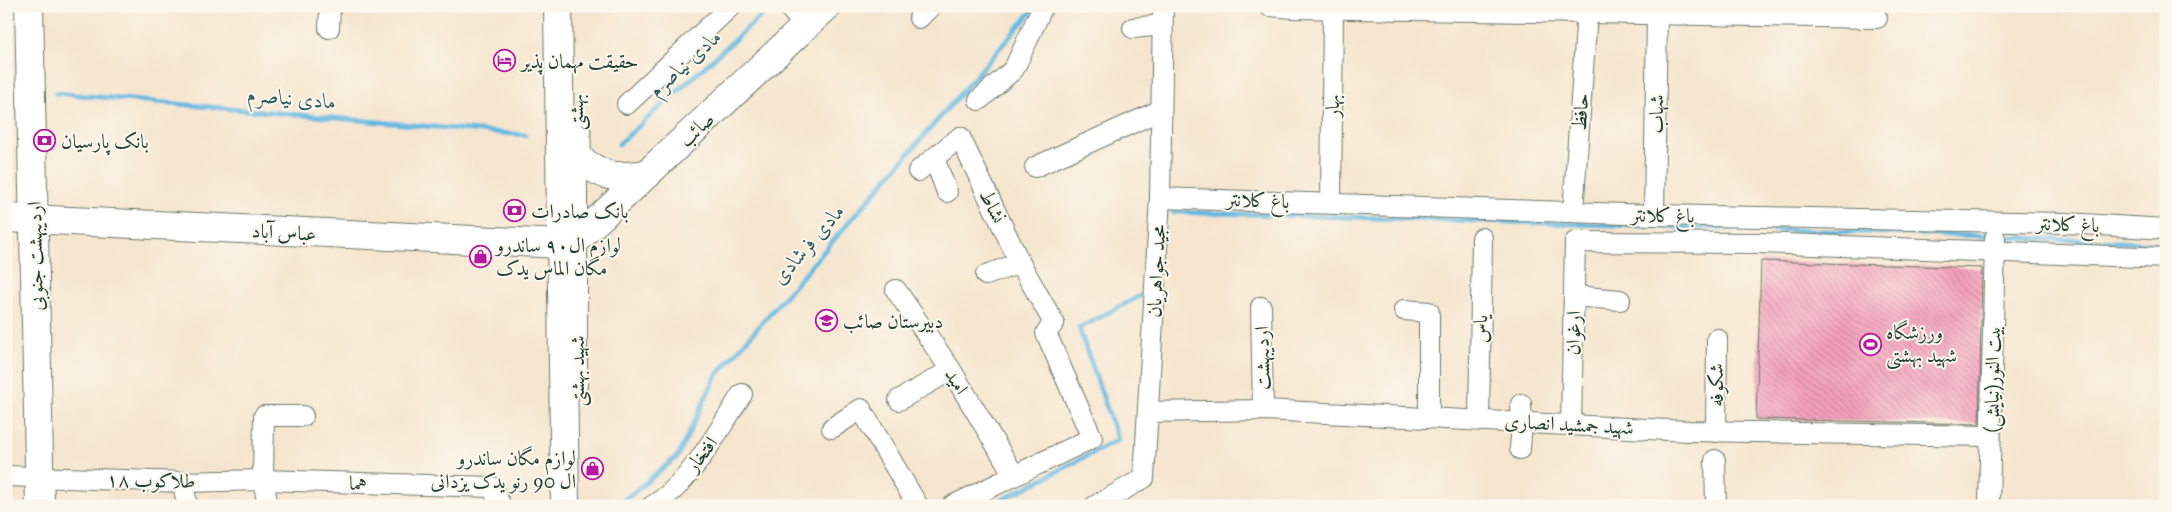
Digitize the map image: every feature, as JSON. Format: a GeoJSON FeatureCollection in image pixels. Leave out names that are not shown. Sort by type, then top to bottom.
{"type":"FeatureCollection","features":[{"type":"Feature","properties":{"kind":"main road","name":"اردیبهشت جنوبی"},"geometry":{"type":"LineString","coordinates":[[29,6],[40,506]]}},
{"type":"Feature","properties":{"kind":"main road","name":"شهید بهشتی"},"geometry":{"type":"LineString","coordinates":[[558,6],[572,246],[565,506]]}},
{"type":"Feature","properties":{"kind":"main road","name":"بهشتی"},"geometry":{"type":"LineString","coordinates":[[576,6],[577,158]]}},
{"type":"Feature","properties":{"kind":"main road","name":"صائب"},"geometry":{"type":"LineString","coordinates":[[572,246],[828,6]]}},
{"type":"Feature","properties":{"kind":"main road"},"geometry":{"type":"LineString","coordinates":[[577,158],[600,173],[615,178],[648,174]]}},
{"type":"Feature","properties":{"kind":"main road","name":"عباس آباد"},"geometry":{"type":"LineString","coordinates":[[6,218],[572,246]]}},
{"type":"Feature","properties":{"kind":"street"},"geometry":{"type":"LineString","coordinates":[[329,28],[330,6]]}},
{"type":"Feature","properties":{"kind":"street"},"geometry":{"type":"LineString","coordinates":[[627,104],[731,6]]}},
{"type":"Feature","properties":{"kind":"street"},"geometry":{"type":"LineString","coordinates":[[788,6],[805,27]]}},
{"type":"Feature","properties":{"kind":"street"},"geometry":{"type":"LineString","coordinates":[[978,100],[1014,69],[1043,6]]}},
{"type":"Feature","properties":{"kind":"street"},"geometry":{"type":"LineString","coordinates":[[1269,6],[1333,9],[1657,14],[1683,10],[1764,11],[1877,18]]}},
{"type":"Feature","properties":{"kind":"street","name":"بهار"},"geometry":{"type":"LineString","coordinates":[[1331,202],[1333,9]]}},
{"type":"Feature","properties":{"kind":"street"},"geometry":{"type":"LineString","coordinates":[[1133,28],[1163,12]]}},
{"type":"Feature","properties":{"kind":"street","name":"مجید جواهریان"},"geometry":{"type":"LineString","coordinates":[[1095,506],[1144,478],[1160,198],[1163,12]]}},
{"type":"Feature","properties":{"kind":"street","name":"حافظ"},"geometry":{"type":"LineString","coordinates":[[1573,212],[1587,13]]}},
{"type":"Feature","properties":{"kind":"street","name":"شهاب"},"geometry":{"type":"LineString","coordinates":[[1654,215],[1657,14]]}},
{"type":"Feature","properties":{"kind":"street"},"geometry":{"type":"LineString","coordinates":[[1035,167],[1161,110]]}},
{"type":"Feature","properties":{"kind":"street","name":"نشاط"},"geometry":{"type":"LineString","coordinates":[[918,171],[960,137],[1020,262],[1054,323],[1046,332],[1092,438],[1014,475]]}},
{"type":"Feature","properties":{"kind":"street"},"geometry":{"type":"LineString","coordinates":[[572,246],[577,158]]}},
{"type":"Feature","properties":{"kind":"street"},"geometry":{"type":"LineString","coordinates":[[934,158],[947,192]]}},
{"type":"Feature","properties":{"kind":"street","name":"باغ کلانتر"},"geometry":{"type":"LineString","coordinates":[[1160,198],[1331,202],[1654,215],[1911,219],[2160,228]]}},
{"type":"Feature","properties":{"kind":"street"},"geometry":{"type":"LineString","coordinates":[[1909,248],[1911,219]]}},
{"type":"Feature","properties":{"kind":"street","name":"بیت النور(نیایش)"},"geometry":{"type":"LineString","coordinates":[[1989,506],[1996,223]]}},
{"type":"Feature","properties":{"kind":"street"},"geometry":{"type":"LineString","coordinates":[[2160,228],[2160,258]]}},
{"type":"Feature","properties":{"kind":"street","name":"یاس"},"geometry":{"type":"LineString","coordinates":[[1479,420],[1482,238]]}},
{"type":"Feature","properties":{"kind":"street","name":"باغ کلانتر"},"geometry":{"type":"LineString","coordinates":[[1575,242],[1759,243],[2160,258]]}},
{"type":"Feature","properties":{"kind":"street","name":"ارغوان"},"geometry":{"type":"LineString","coordinates":[[1570,424],[1575,242]]}},
{"type":"Feature","properties":{"kind":"street","name":"شهید بهشتی"},"geometry":{"type":"LineString","coordinates":[[572,246],[577,506]]}},
{"type":"Feature","properties":{"kind":"street"},"geometry":{"type":"LineString","coordinates":[[986,275],[1020,262]]}},
{"type":"Feature","properties":{"kind":"street","name":"امید"},"geometry":{"type":"LineString","coordinates":[[896,290],[951,370],[1014,475]]}},
{"type":"Feature","properties":{"kind":"street"},"geometry":{"type":"LineString","coordinates":[[1574,296],[1620,300]]}},
{"type":"Feature","properties":{"kind":"street","name":"اردیبهشت"},"geometry":{"type":"LineString","coordinates":[[1261,306],[1263,410]]}},
{"type":"Feature","properties":{"kind":"street"},"geometry":{"type":"LineString","coordinates":[[1404,310],[1429,312],[1429,418]]}},
{"type":"Feature","properties":{"kind":"street","name":"شکوفه"},"geometry":{"type":"LineString","coordinates":[[1716,432],[1717,339]]}},
{"type":"Feature","properties":{"kind":"street"},"geometry":{"type":"LineString","coordinates":[[899,400],[951,370]]}},
{"type":"Feature","properties":{"kind":"street","name":"افتخار"},"geometry":{"type":"LineString","coordinates":[[652,506],[665,498],[708,448],[742,394]]}},
{"type":"Feature","properties":{"kind":"street"},"geometry":{"type":"LineString","coordinates":[[832,428],[861,409],[918,506]]}},
{"type":"Feature","properties":{"kind":"street","name":"شهید جمشید انصاری"},"geometry":{"type":"LineString","coordinates":[[1148,412],[1263,410],[1479,420],[1522,413],[1570,424],[1716,432],[1990,436]]}},
{"type":"Feature","properties":{"kind":"street"},"geometry":{"type":"LineString","coordinates":[[1520,449],[1522,413]]}},
{"type":"Feature","properties":{"kind":"street"},"geometry":{"type":"LineString","coordinates":[[268,506],[262,480],[264,416],[303,416]]}},
{"type":"Feature","properties":{"kind":"street"},"geometry":{"type":"LineString","coordinates":[[1714,460],[1716,506]]}},
{"type":"Feature","properties":{"kind":"street"},"geometry":{"type":"LineString","coordinates":[[952,506],[1014,475]]}},
{"type":"Feature","properties":{"kind":"street","name":"طلاکوب ۱۸"},"geometry":{"type":"LineString","coordinates":[[6,476],[183,482],[262,480]]}},
{"type":"Feature","properties":{"kind":"street","name":"هما"},"geometry":{"type":"LineString","coordinates":[[262,480],[492,487],[501,506]]}},
{"type":"Feature","properties":{"kind":"street"},"geometry":{"type":"LineString","coordinates":[[183,482],[187,506]]}},
{"type":"Feature","properties":{"kind":"building","name":"ورزشگاه شهید بهشتی"},"geometry":{"type":"Polygon","coordinates":[[[1761,261],[1982,268],[1979,424],[1756,419],[1761,261]]]}},
{"type":"Feature","properties":{"kind":"waterway","name":"مادی نیاصرم"},"geometry":{"type":"LineString","coordinates":[[619,144],[772,6]]}},
{"type":"Feature","properties":{"kind":"waterway","name":"مادی فرشادی"},"geometry":{"type":"LineString","coordinates":[[617,506],[678,456],[716,376],[1032,11]]}},
{"type":"Feature","properties":{"kind":"waterway","name":"مادی نیاصرم"},"geometry":{"type":"LineString","coordinates":[[55,93],[525,135]]}},
{"type":"Feature","properties":{"kind":"waterway"},"geometry":{"type":"LineString","coordinates":[[1173,212],[1990,236]]}},
{"type":"Feature","properties":{"kind":"waterway"},"geometry":{"type":"LineString","coordinates":[[1999,237],[2166,244]]}},
{"type":"Feature","properties":{"kind":"waterway"},"geometry":{"type":"LineString","coordinates":[[990,506],[1118,440],[1079,328],[1142,295]]}},
{"type":"Feature","properties":{"kind":"place","name":"حقیقت مهمان پذیر"},"geometry":{"type":"Point","coordinates":[505,61]}},
{"type":"Feature","properties":{"kind":"place","name":"بانک پارسیان"},"geometry":{"type":"Point","coordinates":[45,141]}},
{"type":"Feature","properties":{"kind":"place","name":"بانک صادرات"},"geometry":{"type":"Point","coordinates":[515,211]}},
{"type":"Feature","properties":{"kind":"place","name":"لوازم ال۹۰ ساندرو مگان الماس یدک"},"geometry":{"type":"Point","coordinates":[480,256]}},
{"type":"Feature","properties":{"kind":"place","name":"دبیرستان صائب"},"geometry":{"type":"Point","coordinates":[827,321]}},
{"type":"Feature","properties":{"kind":"place","name":"ورزشگاه شهید بهشتی"},"geometry":{"type":"Point","coordinates":[1870,344]}},
{"type":"Feature","properties":{"kind":"place","name":"لوازم مگان ساندرو ال 90 رنو یدک یزدانی"},"geometry":{"type":"Point","coordinates":[592,469]}}]}
